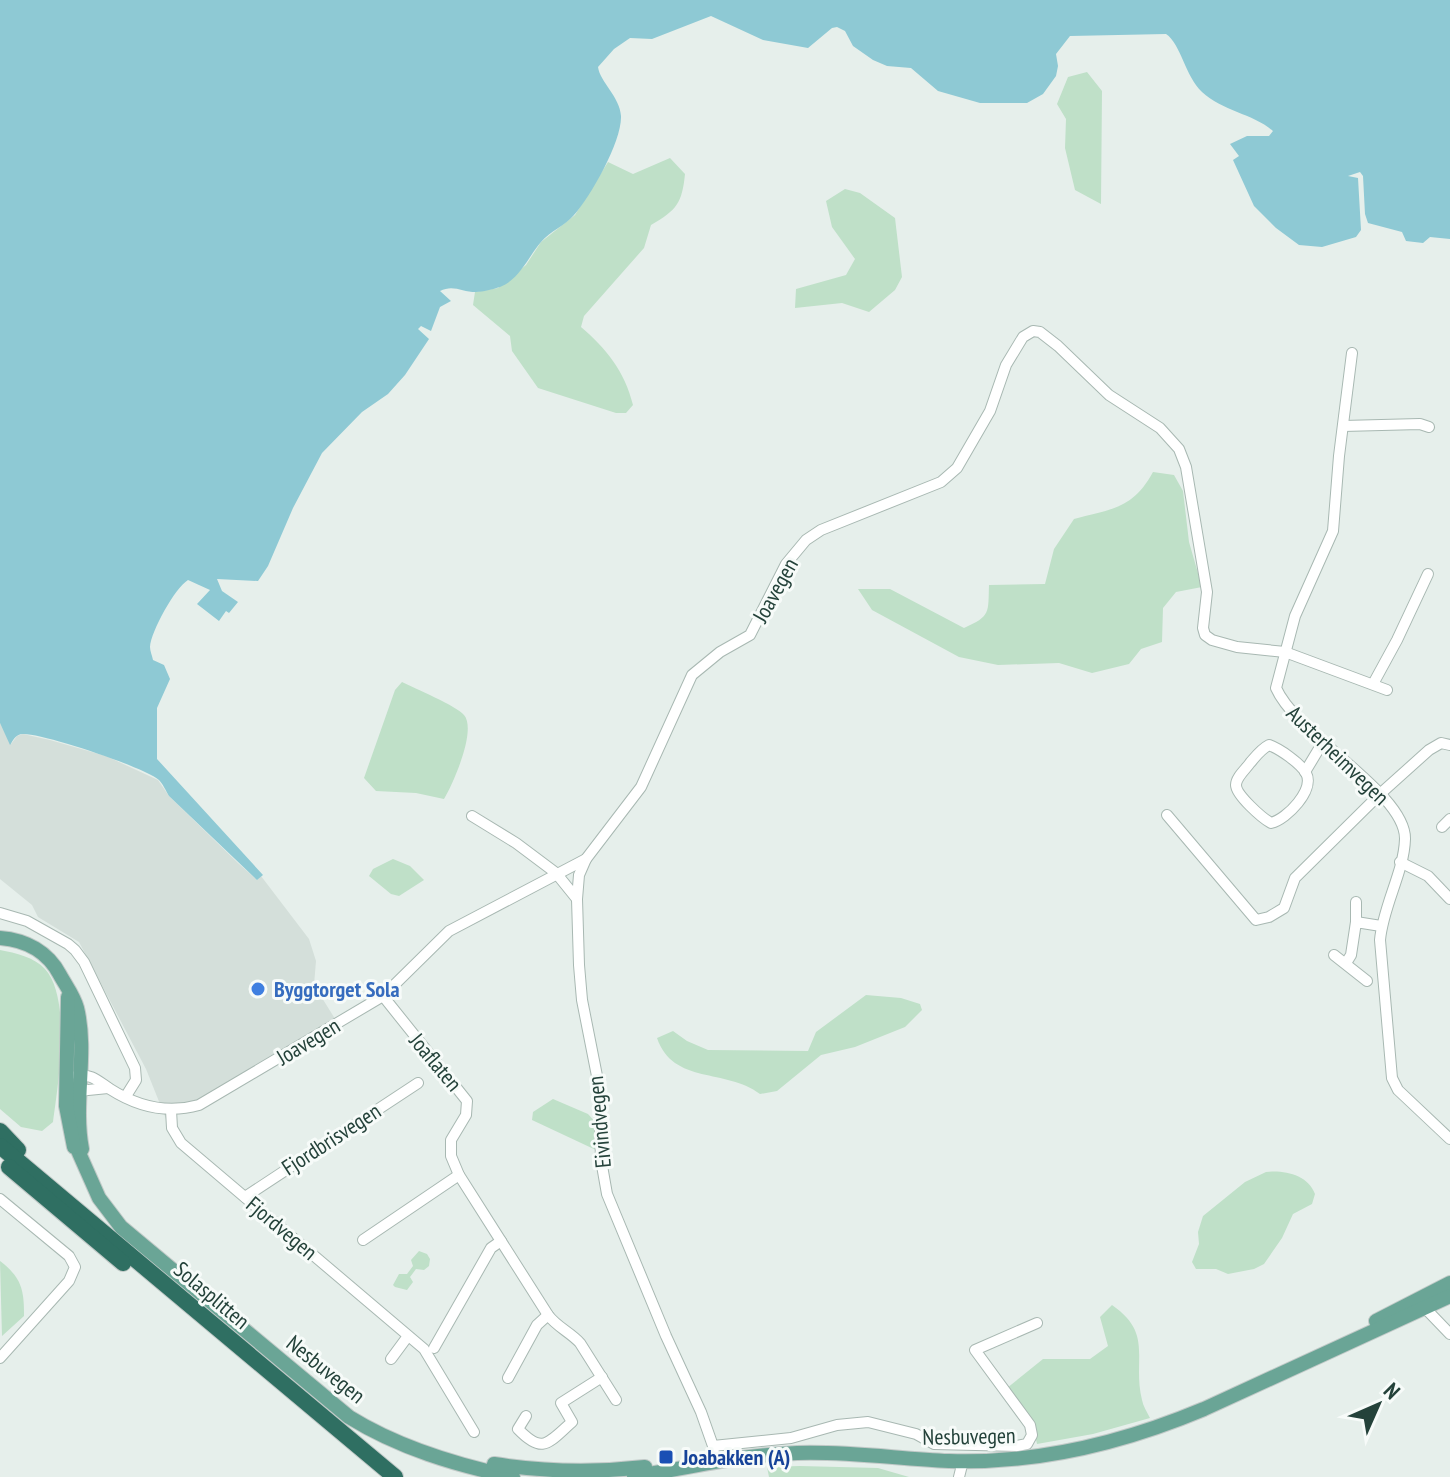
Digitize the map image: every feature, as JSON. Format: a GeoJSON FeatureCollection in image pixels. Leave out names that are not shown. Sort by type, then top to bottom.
{"type":"FeatureCollection","features":[{"type":"Feature","properties":{"kind":"highway"},"geometry":{"type":"LineString","coordinates":[[0,1131],[77,1217]]}},
{"type":"Feature","properties":{"kind":"highway","name":"Solasplitten"},"geometry":{"type":"LineString","coordinates":[[0,1146],[77,1217],[378,1477]]}},
{"type":"Feature","properties":{"kind":"highway","name":"Solasplitten"},"geometry":{"type":"LineString","coordinates":[[0,1160],[77,1217],[395,1477]]}},
{"type":"Feature","properties":{"kind":"highway"},"geometry":{"type":"LineString","coordinates":[[0,1177],[52,1212],[77,1217]]}},
{"type":"Feature","properties":{"kind":"main road","name":"Nesbuvegen"},"geometry":{"type":"LineString","coordinates":[[0,938],[16,940],[45,955],[56,967],[69,993],[74,1082],[82,1149],[79,1153],[99,1198],[121,1227],[330,1403],[371,1431],[477,1470],[513,1477]]}},
{"type":"Feature","properties":{"kind":"main road","name":"Nesbuvegen"},"geometry":{"type":"LineString","coordinates":[[1429,1302],[1450,1283]]}},
{"type":"Feature","properties":{"kind":"main road","name":"Nesbuvegen"},"geometry":{"type":"LineString","coordinates":[[634,1477],[691,1465],[799,1453],[957,1461],[1053,1455],[1107,1444],[1256,1388],[1429,1302],[1450,1296]]}},
{"type":"Feature","properties":{"kind":"main road","name":"Nesbuvegen"},"geometry":{"type":"LineString","coordinates":[[454,1461],[477,1461],[531,1475],[663,1471]]}},
{"type":"Feature","properties":{"kind":"street","name":"Joavegen"},"geometry":{"type":"LineString","coordinates":[[74,1082],[108,1088],[145,1106],[171,1110],[199,1105],[383,996],[449,931],[586,859],[641,787],[692,675],[720,652],[750,635],[786,564],[806,540],[821,530],[941,482],[957,468],[990,411],[1006,365],[1023,337],[1033,331],[1040,332],[1058,346],[1109,395],[1160,428],[1179,449],[1186,467],[1207,592],[1205,635],[1237,647],[1285,652],[1387,690]]}},
{"type":"Feature","properties":{"kind":"street","name":"Austerheimvegen"},"geometry":{"type":"LineString","coordinates":[[1352,353],[1333,531],[1295,616],[1276,688],[1291,713],[1380,794],[1403,825],[1405,837],[1400,862],[1381,926],[1380,954],[1392,1078],[1398,1090],[1450,1139]]}},
{"type":"Feature","properties":{"kind":"street"},"geometry":{"type":"LineString","coordinates":[[1343,426],[1420,424],[1429,427]]}},
{"type":"Feature","properties":{"kind":"street"},"geometry":{"type":"LineString","coordinates":[[1373,684],[1428,574]]}},
{"type":"Feature","properties":{"kind":"street"},"geometry":{"type":"LineString","coordinates":[[1305,772],[1269,745],[1262,748],[1236,785],[1262,818],[1271,823],[1281,821],[1302,796],[1307,779],[1305,772],[1323,742]]}},
{"type":"Feature","properties":{"kind":"street"},"geometry":{"type":"LineString","coordinates":[[1167,815],[1256,920],[1269,917],[1284,908],[1295,878],[1380,794],[1429,750],[1441,743],[1450,745]]}},
{"type":"Feature","properties":{"kind":"street"},"geometry":{"type":"LineString","coordinates":[[472,816],[556,873],[577,899]]}},
{"type":"Feature","properties":{"kind":"street","name":"Eivindvegen"},"geometry":{"type":"LineString","coordinates":[[586,859],[579,875],[577,899],[582,1000],[599,1086],[601,1160],[607,1194],[713,1446],[715,1462]]}},
{"type":"Feature","properties":{"kind":"street"},"geometry":{"type":"LineString","coordinates":[[1400,862],[1428,876],[1450,899]]}},
{"type":"Feature","properties":{"kind":"street"},"geometry":{"type":"LineString","coordinates":[[1346,963],[1351,955],[1356,902]]}},
{"type":"Feature","properties":{"kind":"street"},"geometry":{"type":"LineString","coordinates":[[0,913],[17,916],[59,938],[84,962],[135,1068],[136,1080],[126,1096]]}},
{"type":"Feature","properties":{"kind":"street"},"geometry":{"type":"LineString","coordinates":[[1356,922],[1381,926]]}},
{"type":"Feature","properties":{"kind":"street"},"geometry":{"type":"LineString","coordinates":[[1334,955],[1367,981]]}},
{"type":"Feature","properties":{"kind":"street","name":"Joaflaten"},"geometry":{"type":"LineString","coordinates":[[383,996],[467,1101],[466,1115],[454,1133],[450,1147],[459,1175],[548,1315],[580,1343],[616,1400]]}},
{"type":"Feature","properties":{"kind":"street","name":"Joavegen"},"geometry":{"type":"LineString","coordinates":[[74,1082],[102,1080],[108,1088]]}},
{"type":"Feature","properties":{"kind":"street","name":"Fjordbrisvegen"},"geometry":{"type":"LineString","coordinates":[[245,1197],[418,1083]]}},
{"type":"Feature","properties":{"kind":"street","name":"Fjordvegen"},"geometry":{"type":"LineString","coordinates":[[171,1110],[172,1128],[181,1143],[428,1354],[474,1432]]}},
{"type":"Feature","properties":{"kind":"street"},"geometry":{"type":"LineString","coordinates":[[363,1240],[459,1175]]}},
{"type":"Feature","properties":{"kind":"street"},"geometry":{"type":"LineString","coordinates":[[0,1199],[69,1256],[75,1267],[69,1281],[0,1358]]}},
{"type":"Feature","properties":{"kind":"street"},"geometry":{"type":"LineString","coordinates":[[434,1348],[491,1248],[501,1241]]}},
{"type":"Feature","properties":{"kind":"street"},"geometry":{"type":"LineString","coordinates":[[1429,1302],[1446,1330]]}},
{"type":"Feature","properties":{"kind":"street"},"geometry":{"type":"LineString","coordinates":[[508,1378],[537,1325],[548,1315]]}},
{"type":"Feature","properties":{"kind":"street"},"geometry":{"type":"LineString","coordinates":[[713,1446],[791,1438],[837,1425],[868,1422],[916,1434],[934,1444],[1027,1444],[1032,1435],[1030,1425],[975,1350],[1037,1323]]}},
{"type":"Feature","properties":{"kind":"street"},"geometry":{"type":"LineString","coordinates":[[391,1359],[408,1336]]}},
{"type":"Feature","properties":{"kind":"street"},"geometry":{"type":"LineString","coordinates":[[526,1416],[518,1429],[531,1443],[546,1443],[572,1422],[561,1403],[602,1377]]}},
{"type":"Feature","properties":{"kind":"street"},"geometry":{"type":"LineString","coordinates":[[953,1477],[957,1461]]}},
{"type":"Feature","properties":{"kind":"street"},"geometry":{"type":"LineString","coordinates":[[957,1461],[959,1477]]}},
{"type":"Feature","properties":{"kind":"shaded area"},"geometry":{"type":"Polygon","coordinates":[[[0,723],[11,744],[23,734],[50,740],[106,756],[158,780],[169,796],[238,863],[257,880],[261,876],[309,939],[316,961],[314,985],[337,1022],[166,1119],[146,1069],[79,942],[38,917],[32,905],[0,879],[0,723]]]}},
{"type":"Feature","properties":{"kind":"green space"},"geometry":{"type":"Polygon","coordinates":[[[1087,72],[1102,91],[1101,204],[1075,190],[1065,148],[1066,119],[1057,104],[1068,77],[1087,72]]]}},
{"type":"Feature","properties":{"kind":"green space"},"geometry":{"type":"Polygon","coordinates":[[[670,158],[685,174],[677,205],[651,225],[644,248],[584,316],[581,327],[599,343],[613,362],[625,382],[633,405],[626,413],[616,413],[538,388],[512,351],[510,336],[473,305],[475,292],[498,288],[526,265],[541,242],[575,215],[608,162],[633,174],[670,158]]]}},
{"type":"Feature","properties":{"kind":"green space"},"geometry":{"type":"Polygon","coordinates":[[[845,189],[860,193],[895,218],[902,277],[895,290],[869,312],[842,303],[795,308],[796,289],[846,275],[855,259],[832,227],[826,201],[845,189]]]}},
{"type":"Feature","properties":{"kind":"green space"},"geometry":{"type":"Polygon","coordinates":[[[1153,472],[1174,475],[1183,491],[1189,542],[1202,587],[1176,592],[1163,608],[1162,642],[1141,649],[1129,664],[1092,673],[1059,663],[998,665],[959,657],[872,610],[858,589],[890,589],[964,628],[984,617],[989,585],[1045,584],[1054,549],[1074,519],[1120,506],[1137,494],[1153,472]]]}},
{"type":"Feature","properties":{"kind":"green space"},"geometry":{"type":"Polygon","coordinates":[[[402,682],[453,707],[464,715],[467,722],[466,744],[444,799],[416,793],[376,791],[364,778],[395,690],[402,682]]]}},
{"type":"Feature","properties":{"kind":"green space"},"geometry":{"type":"Polygon","coordinates":[[[393,859],[410,866],[424,880],[399,896],[391,894],[369,876],[373,869],[393,859]]]}},
{"type":"Feature","properties":{"kind":"green space"},"geometry":{"type":"Polygon","coordinates":[[[0,950],[24,956],[41,965],[53,983],[58,1000],[61,1043],[58,1087],[53,1122],[42,1131],[21,1127],[0,1109],[0,950]]]}},
{"type":"Feature","properties":{"kind":"green space"},"geometry":{"type":"Polygon","coordinates":[[[866,995],[901,998],[920,1004],[922,1010],[905,1027],[855,1047],[821,1055],[777,1091],[760,1094],[732,1081],[688,1070],[665,1053],[657,1038],[673,1031],[708,1050],[808,1051],[816,1032],[866,995]]]}},
{"type":"Feature","properties":{"kind":"green space"},"geometry":{"type":"Polygon","coordinates":[[[553,1099],[588,1114],[597,1124],[596,1150],[532,1120],[533,1112],[553,1099]]]}},
{"type":"Feature","properties":{"kind":"green space"},"geometry":{"type":"Polygon","coordinates":[[[1266,1172],[1288,1173],[1307,1182],[1315,1194],[1312,1204],[1293,1214],[1282,1238],[1264,1264],[1228,1274],[1216,1269],[1196,1269],[1192,1262],[1199,1244],[1198,1232],[1203,1216],[1245,1182],[1266,1172]]]}},
{"type":"Feature","properties":{"kind":"green space"},"geometry":{"type":"Polygon","coordinates":[[[419,1251],[427,1254],[429,1266],[424,1270],[416,1269],[407,1290],[395,1287],[393,1285],[399,1274],[407,1274],[413,1266],[411,1260],[419,1251]]]}},
{"type":"Feature","properties":{"kind":"green space"},"geometry":{"type":"Polygon","coordinates":[[[0,1261],[17,1279],[24,1307],[24,1316],[2,1336],[0,1261]]]}},
{"type":"Feature","properties":{"kind":"green space"},"geometry":{"type":"Polygon","coordinates":[[[1112,1305],[1133,1326],[1137,1337],[1140,1385],[1150,1418],[1093,1434],[1037,1444],[1031,1418],[1007,1388],[1043,1359],[1090,1359],[1108,1346],[1100,1317],[1112,1305]]]}},
{"type":"Feature","properties":{"kind":"green space"},"geometry":{"type":"Polygon","coordinates":[[[767,1467],[878,1468],[909,1477],[769,1477],[767,1467]]]}},
{"type":"Feature","properties":{"kind":"water"},"geometry":{"type":"Polygon","coordinates":[[[0,0],[1450,0],[1450,239],[1430,237],[1423,243],[1406,241],[1402,232],[1368,223],[1360,172],[1348,176],[1358,178],[1361,230],[1356,237],[1322,247],[1299,245],[1254,206],[1233,160],[1239,156],[1230,144],[1247,136],[1269,136],[1273,131],[1202,92],[1191,78],[1176,45],[1166,34],[1070,36],[1056,54],[1056,76],[1043,94],[1027,103],[980,103],[938,91],[911,68],[887,66],[873,60],[853,46],[845,31],[837,27],[808,48],[763,40],[711,16],[652,39],[630,38],[614,49],[598,67],[620,109],[620,127],[604,168],[574,215],[545,238],[518,273],[500,287],[479,292],[453,288],[440,291],[451,301],[440,307],[431,331],[421,326],[418,329],[429,339],[388,394],[362,412],[322,453],[258,581],[217,579],[222,591],[238,602],[229,613],[226,611],[219,621],[197,604],[210,590],[188,580],[159,621],[150,647],[153,660],[164,665],[170,679],[157,708],[157,759],[263,875],[257,880],[150,774],[34,735],[18,735],[10,745],[0,723],[0,0]]]}},
{"type":"Feature","properties":{"kind":"place","name":"Byggtorget Sola"},"geometry":{"type":"Point","coordinates":[258,989]}},
{"type":"Feature","properties":{"kind":"place","name":"Joabakken (A)"},"geometry":{"type":"Point","coordinates":[666,1457]}}]}
